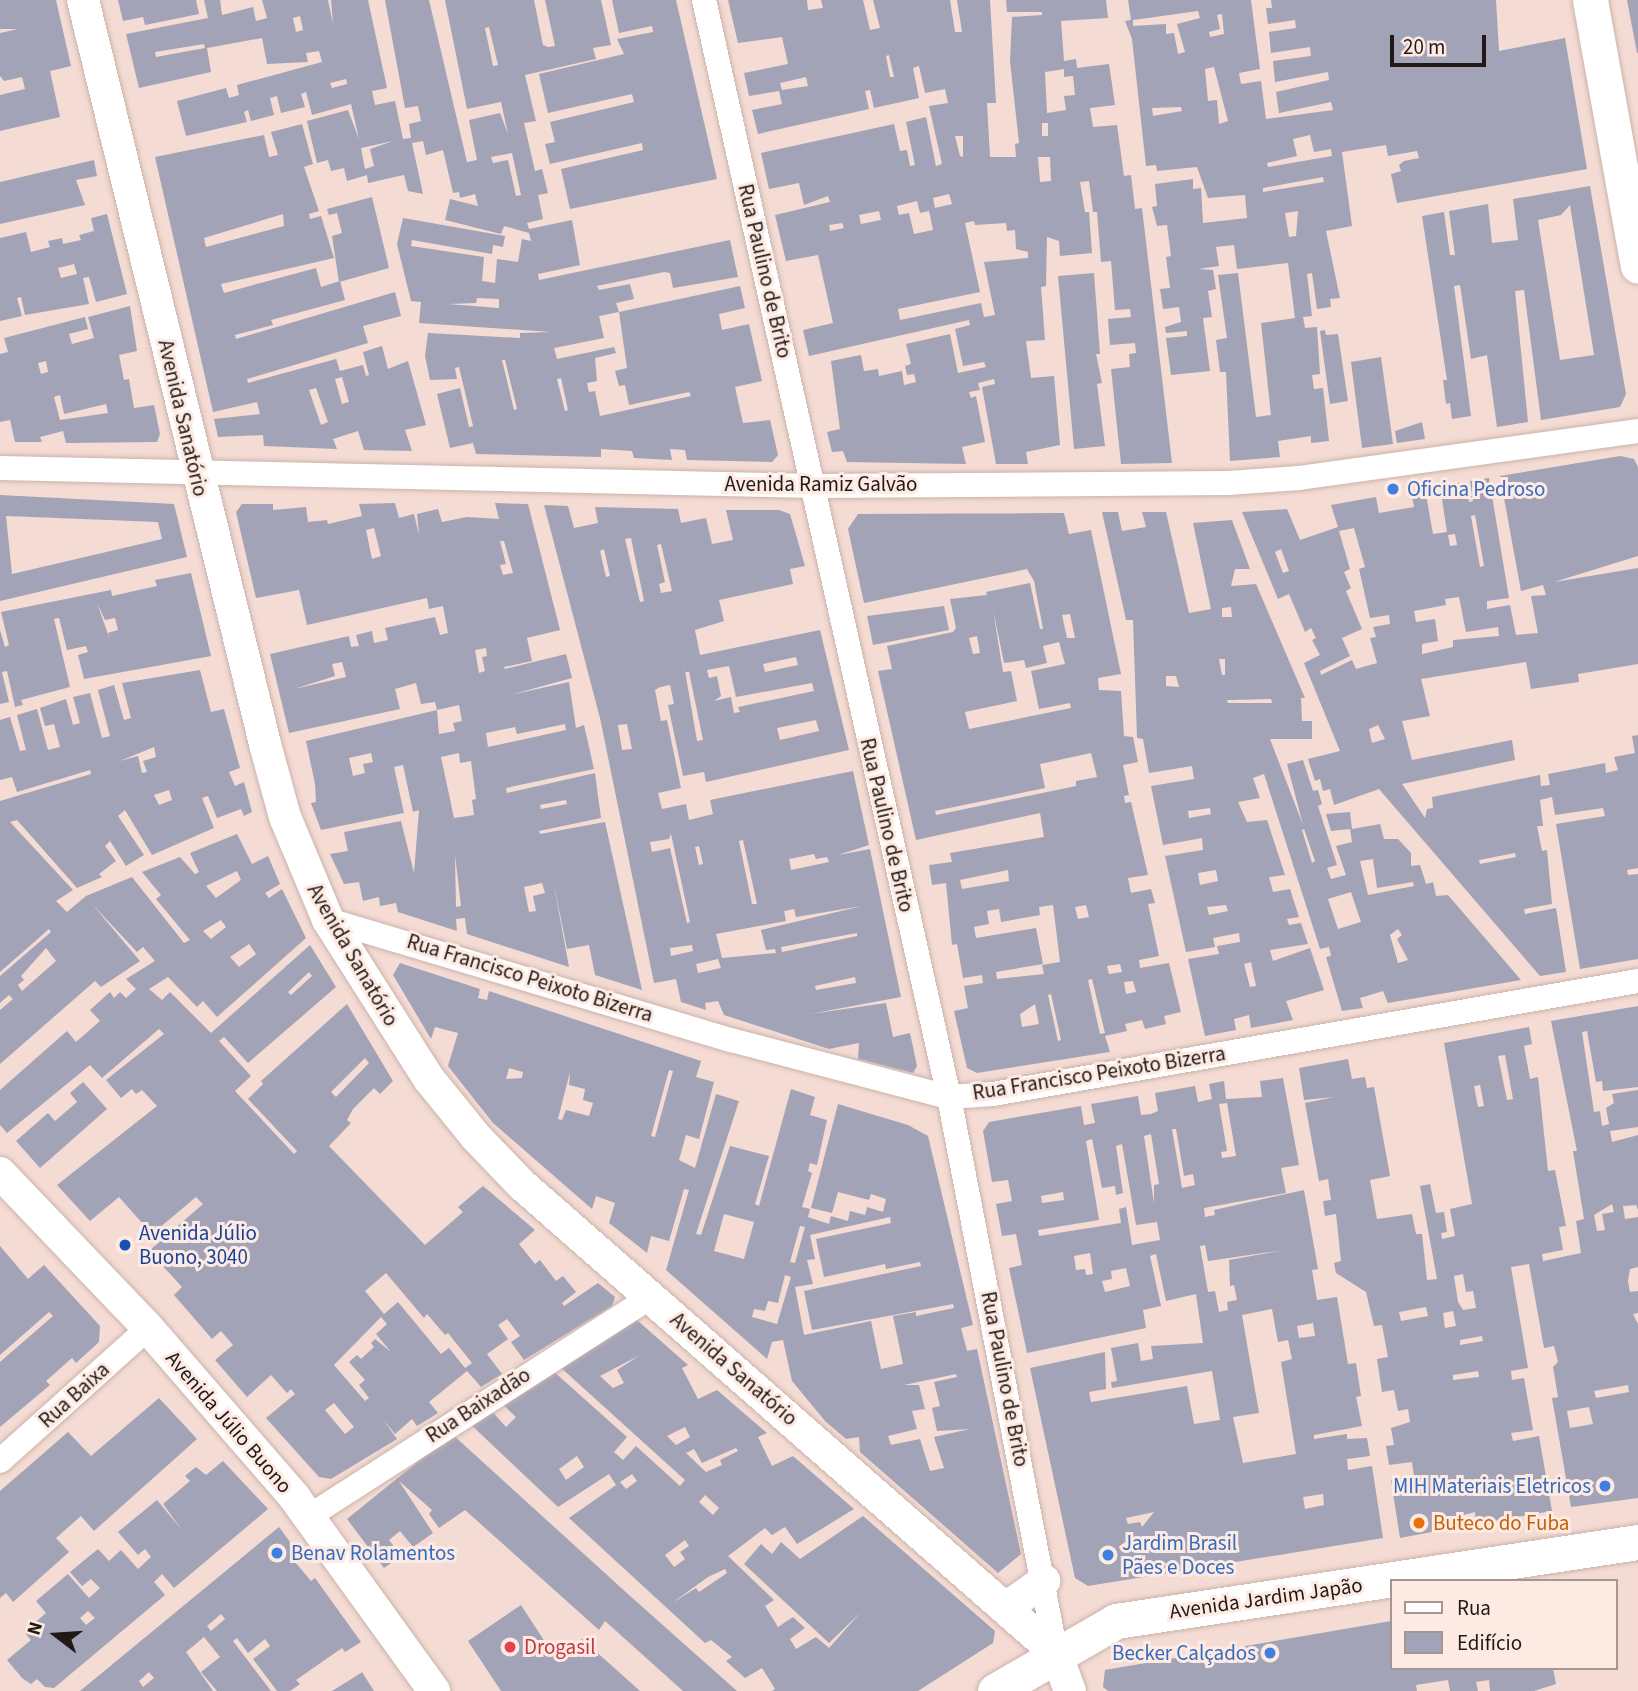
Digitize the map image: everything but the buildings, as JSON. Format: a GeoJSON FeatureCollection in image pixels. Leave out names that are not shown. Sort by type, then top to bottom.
{"type":"FeatureCollection","features":[{"type":"Feature","properties":{"kind":"main road"},"geometry":{"type":"LineString","coordinates":[[1590,0],[1638,266]]}},
{"type":"Feature","properties":{"kind":"main road","name":"Avenida Jardim Japão"},"geometry":{"type":"LineString","coordinates":[[1394,1579],[1638,1542]]}},
{"type":"Feature","properties":{"kind":"main road","name":"Avenida Jardim Japão"},"geometry":{"type":"LineString","coordinates":[[995,1691],[1056,1653],[1116,1621],[1390,1580]]}},
{"type":"Feature","properties":{"kind":"street","name":"Avenida Sanatório"},"geometry":{"type":"LineString","coordinates":[[83,0],[196,472],[280,803],[328,920],[429,1079],[476,1137],[521,1184],[1056,1653]]}},
{"type":"Feature","properties":{"kind":"street","name":"Rua Paulino de Brito"},"geometry":{"type":"LineString","coordinates":[[704,0],[949,1097],[1056,1653]]}},
{"type":"Feature","properties":{"kind":"street","name":"Avenida Ramiz Galvão"},"geometry":{"type":"LineString","coordinates":[[0,468],[813,486],[1228,483],[1299,478],[1638,431]]}},
{"type":"Feature","properties":{"kind":"street","name":"Rua Francisco Peixoto Bizerra"},"geometry":{"type":"LineString","coordinates":[[328,920],[731,1040],[949,1097],[993,1094],[1638,981]]}},
{"type":"Feature","properties":{"kind":"street","name":"Avenida Júlio Buono"},"geometry":{"type":"LineString","coordinates":[[0,1173],[148,1328],[308,1517],[434,1691]]}},
{"type":"Feature","properties":{"kind":"street","name":"Rua Baixadão"},"geometry":{"type":"LineString","coordinates":[[308,1517],[651,1297]]}},
{"type":"Feature","properties":{"kind":"street","name":"Rua Baixa"},"geometry":{"type":"LineString","coordinates":[[0,1461],[148,1328]]}},
{"type":"Feature","properties":{"kind":"street"},"geometry":{"type":"LineString","coordinates":[[1006,1608],[1044,1581]]}},
{"type":"Feature","properties":{"kind":"street"},"geometry":{"type":"LineString","coordinates":[[1056,1653],[1070,1691]]}},
{"type":"Feature","properties":{"kind":"place","name":"Oficina Pedroso"},"geometry":{"type":"Point","coordinates":[1393,489]}},
{"type":"Feature","properties":{"kind":"place","name":"Avenida Júlio Buono, 3040"},"geometry":{"type":"Point","coordinates":[125,1245]}},
{"type":"Feature","properties":{"kind":"place","name":"MIH Materiais Eletricos"},"geometry":{"type":"Point","coordinates":[1605,1486]}},
{"type":"Feature","properties":{"kind":"place","name":"Buteco do Fuba"},"geometry":{"type":"Point","coordinates":[1419,1523]}},
{"type":"Feature","properties":{"kind":"place","name":"Benav Rolamentos"},"geometry":{"type":"Point","coordinates":[277,1553]}},
{"type":"Feature","properties":{"kind":"place","name":"Jardim Brasil Pães e Doces"},"geometry":{"type":"Point","coordinates":[1108,1555]}},
{"type":"Feature","properties":{"kind":"place","name":"Drogasil"},"geometry":{"type":"Point","coordinates":[510,1647]}},
{"type":"Feature","properties":{"kind":"place","name":"Becker Calçados"},"geometry":{"type":"Point","coordinates":[1270,1653]}}]}
